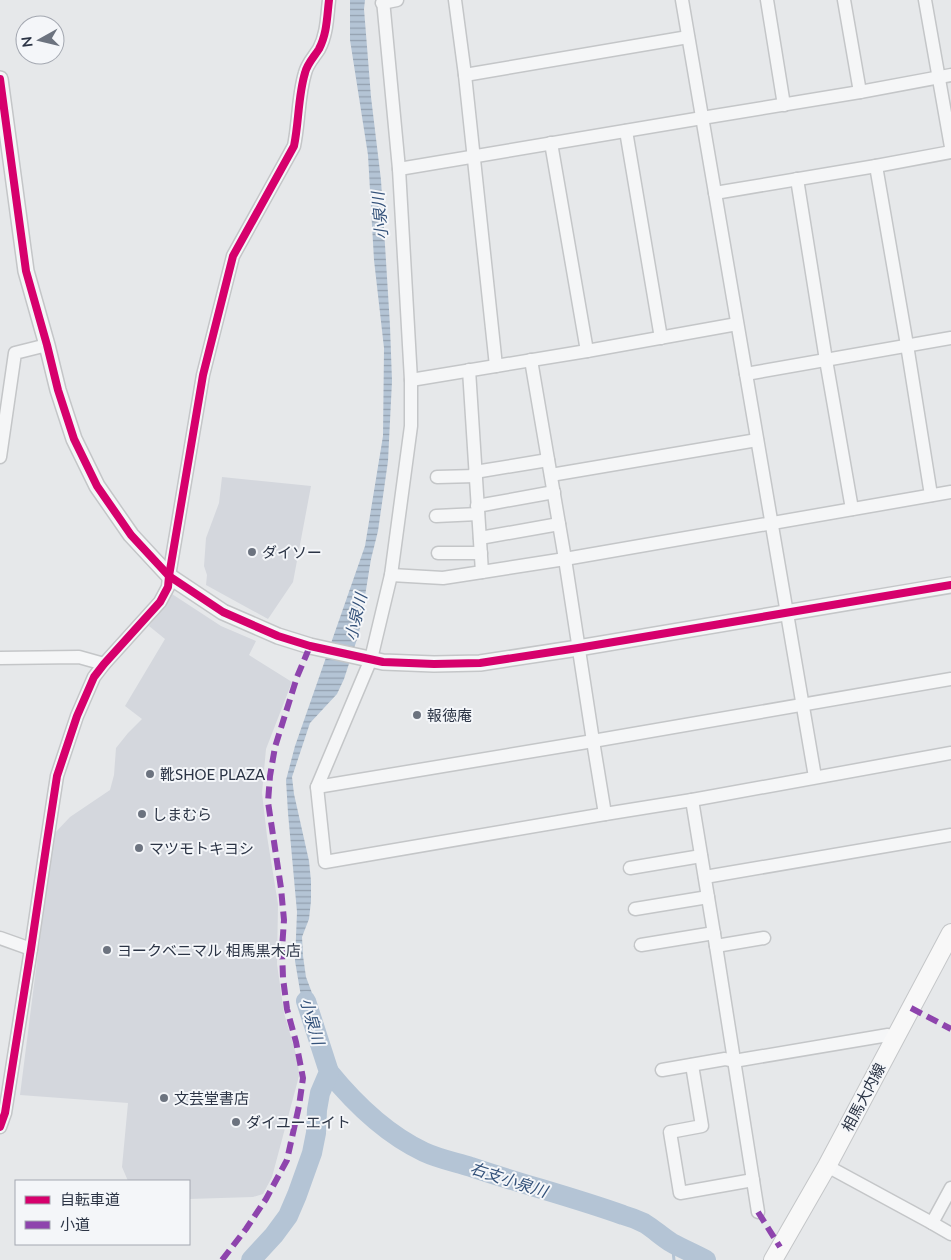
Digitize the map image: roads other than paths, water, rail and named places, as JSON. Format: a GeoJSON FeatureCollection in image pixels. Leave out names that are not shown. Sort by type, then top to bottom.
{"type":"FeatureCollection","features":[{"type":"Feature","properties":{"kind":"main road","name":"相馬大内線"},"geometry":{"type":"LineString","coordinates":[[773,1260],[827,1166],[951,933]]}},
{"type":"Feature","properties":{"kind":"street"},"geometry":{"type":"LineString","coordinates":[[0,1127],[5,1113],[46,841],[58,776],[77,716],[94,677],[160,602],[168,587],[203,375],[233,256],[294,146],[298,129],[301,88],[306,70],[320,48],[326,30],[329,0]]}},
{"type":"Feature","properties":{"kind":"street"},"geometry":{"type":"LineString","coordinates":[[397,0],[382,1],[399,169],[411,380],[411,426],[391,575],[364,657],[317,787],[325,862],[692,800],[951,753]]}},
{"type":"Feature","properties":{"kind":"street"},"geometry":{"type":"LineString","coordinates":[[455,0],[465,75],[496,366]]}},
{"type":"Feature","properties":{"kind":"street"},"geometry":{"type":"LineString","coordinates":[[682,0],[815,777]]}},
{"type":"Feature","properties":{"kind":"street"},"geometry":{"type":"LineString","coordinates":[[767,0],[784,104]]}},
{"type":"Feature","properties":{"kind":"street"},"geometry":{"type":"LineString","coordinates":[[844,0],[860,92]]}},
{"type":"Feature","properties":{"kind":"street"},"geometry":{"type":"LineString","coordinates":[[925,0],[945,76],[951,147]]}},
{"type":"Feature","properties":{"kind":"street"},"geometry":{"type":"LineString","coordinates":[[465,75],[688,37]]}},
{"type":"Feature","properties":{"kind":"street"},"geometry":{"type":"LineString","coordinates":[[399,169],[860,92],[945,76]]}},
{"type":"Feature","properties":{"kind":"street"},"geometry":{"type":"LineString","coordinates":[[0,79],[26,271],[58,390],[74,439],[97,486],[131,535],[169,576],[223,612],[278,636],[310,646],[383,662],[480,663],[951,585]]}},
{"type":"Feature","properties":{"kind":"street"},"geometry":{"type":"LineString","coordinates":[[626,131],[661,338]]}},
{"type":"Feature","properties":{"kind":"street"},"geometry":{"type":"LineString","coordinates":[[551,144],[587,351]]}},
{"type":"Feature","properties":{"kind":"street"},"geometry":{"type":"LineString","coordinates":[[715,193],[951,152]]}},
{"type":"Feature","properties":{"kind":"street"},"geometry":{"type":"LineString","coordinates":[[876,166],[931,495]]}},
{"type":"Feature","properties":{"kind":"street"},"geometry":{"type":"LineString","coordinates":[[797,179],[852,509]]}},
{"type":"Feature","properties":{"kind":"street"},"geometry":{"type":"LineString","coordinates":[[411,380],[737,324]]}},
{"type":"Feature","properties":{"kind":"street"},"geometry":{"type":"LineString","coordinates":[[746,374],[951,338]]}},
{"type":"Feature","properties":{"kind":"street"},"geometry":{"type":"LineString","coordinates":[[0,457],[15,353],[47,345]]}},
{"type":"Feature","properties":{"kind":"street"},"geometry":{"type":"LineString","coordinates":[[531,360],[565,559],[605,814]]}},
{"type":"Feature","properties":{"kind":"street"},"geometry":{"type":"LineString","coordinates":[[469,370],[482,572]]}},
{"type":"Feature","properties":{"kind":"street"},"geometry":{"type":"LineString","coordinates":[[551,475],[757,440]]}},
{"type":"Feature","properties":{"kind":"street"},"geometry":{"type":"LineString","coordinates":[[437,477],[476,474],[548,460]]}},
{"type":"Feature","properties":{"kind":"street"},"geometry":{"type":"LineString","coordinates":[[436,516],[478,510],[554,492]]}},
{"type":"Feature","properties":{"kind":"street"},"geometry":{"type":"LineString","coordinates":[[391,575],[443,578],[772,524],[951,492]]}},
{"type":"Feature","properties":{"kind":"street"},"geometry":{"type":"LineString","coordinates":[[480,538],[559,524]]}},
{"type":"Feature","properties":{"kind":"street"},"geometry":{"type":"LineString","coordinates":[[438,553],[480,553]]}},
{"type":"Feature","properties":{"kind":"street"},"geometry":{"type":"LineString","coordinates":[[0,658],[79,657],[104,664]]}},
{"type":"Feature","properties":{"kind":"street"},"geometry":{"type":"LineString","coordinates":[[317,787],[951,679]]}},
{"type":"Feature","properties":{"kind":"street"},"geometry":{"type":"LineString","coordinates":[[692,800],[758,1212]]}},
{"type":"Feature","properties":{"kind":"street"},"geometry":{"type":"LineString","coordinates":[[704,877],[951,835]]}},
{"type":"Feature","properties":{"kind":"street"},"geometry":{"type":"LineString","coordinates":[[630,868],[701,856]]}},
{"type":"Feature","properties":{"kind":"street"},"geometry":{"type":"LineString","coordinates":[[635,910],[708,897]]}},
{"type":"Feature","properties":{"kind":"street"},"geometry":{"type":"LineString","coordinates":[[0,938],[31,949]]}},
{"type":"Feature","properties":{"kind":"street"},"geometry":{"type":"LineString","coordinates":[[641,945],[764,938]]}},
{"type":"Feature","properties":{"kind":"street"},"geometry":{"type":"LineString","coordinates":[[662,1070],[725,1059],[734,1061],[888,1035],[895,1038]]}},
{"type":"Feature","properties":{"kind":"street"},"geometry":{"type":"LineString","coordinates":[[692,1065],[702,1126],[670,1132],[680,1193],[753,1180]]}},
{"type":"Feature","properties":{"kind":"street"},"geometry":{"type":"LineString","coordinates":[[827,1166],[951,1234]]}},
{"type":"Feature","properties":{"kind":"street"},"geometry":{"type":"LineString","coordinates":[[932,1223],[951,1188]]}},
{"type":"Feature","properties":{"kind":"water"},"geometry":{"type":"Polygon","coordinates":[[[350,0],[365,0],[364,9],[371,97],[381,180],[392,381],[388,461],[378,531],[371,559],[359,633],[337,694],[310,723],[292,777],[309,861],[311,881],[309,919],[302,937],[303,956],[306,977],[324,1025],[306,1026],[295,961],[297,912],[286,780],[295,746],[365,546],[383,436],[384,348],[374,260],[368,155],[350,40],[350,0]]]}},
{"type":"Feature","properties":{"kind":"waterway","name":"小泉川"},"geometry":{"type":"LineString","coordinates":[[251,1260],[274,1235],[288,1216],[312,1153],[320,1093],[329,1072],[306,1001]]}},
{"type":"Feature","properties":{"kind":"waterway","name":"右支小泉川"},"geometry":{"type":"LineString","coordinates":[[329,1072],[360,1107],[384,1127],[424,1152],[441,1159],[585,1202],[634,1219],[648,1225],[672,1243],[706,1260]]}},
{"type":"Feature","properties":{"kind":"waterway"},"geometry":{"type":"LineString","coordinates":[[672,1242],[674,1260]]}},
{"type":"Feature","properties":{"kind":"place","name":"ダイソー"},"geometry":{"type":"Point","coordinates":[252,552]}},
{"type":"Feature","properties":{"kind":"place","name":"報徳庵"},"geometry":{"type":"Point","coordinates":[417,715]}},
{"type":"Feature","properties":{"kind":"place","name":"靴SHOE PLAZA"},"geometry":{"type":"Point","coordinates":[150,774]}},
{"type":"Feature","properties":{"kind":"place","name":"しまむら"},"geometry":{"type":"Point","coordinates":[142,814]}},
{"type":"Feature","properties":{"kind":"place","name":"マツモトキヨシ"},"geometry":{"type":"Point","coordinates":[139,848]}},
{"type":"Feature","properties":{"kind":"place","name":"ヨークベニマル 相馬黒木店"},"geometry":{"type":"Point","coordinates":[107,950]}},
{"type":"Feature","properties":{"kind":"place","name":"文芸堂書店"},"geometry":{"type":"Point","coordinates":[164,1098]}},
{"type":"Feature","properties":{"kind":"place","name":"ダイユーエイト"},"geometry":{"type":"Point","coordinates":[236,1122]}}]}
